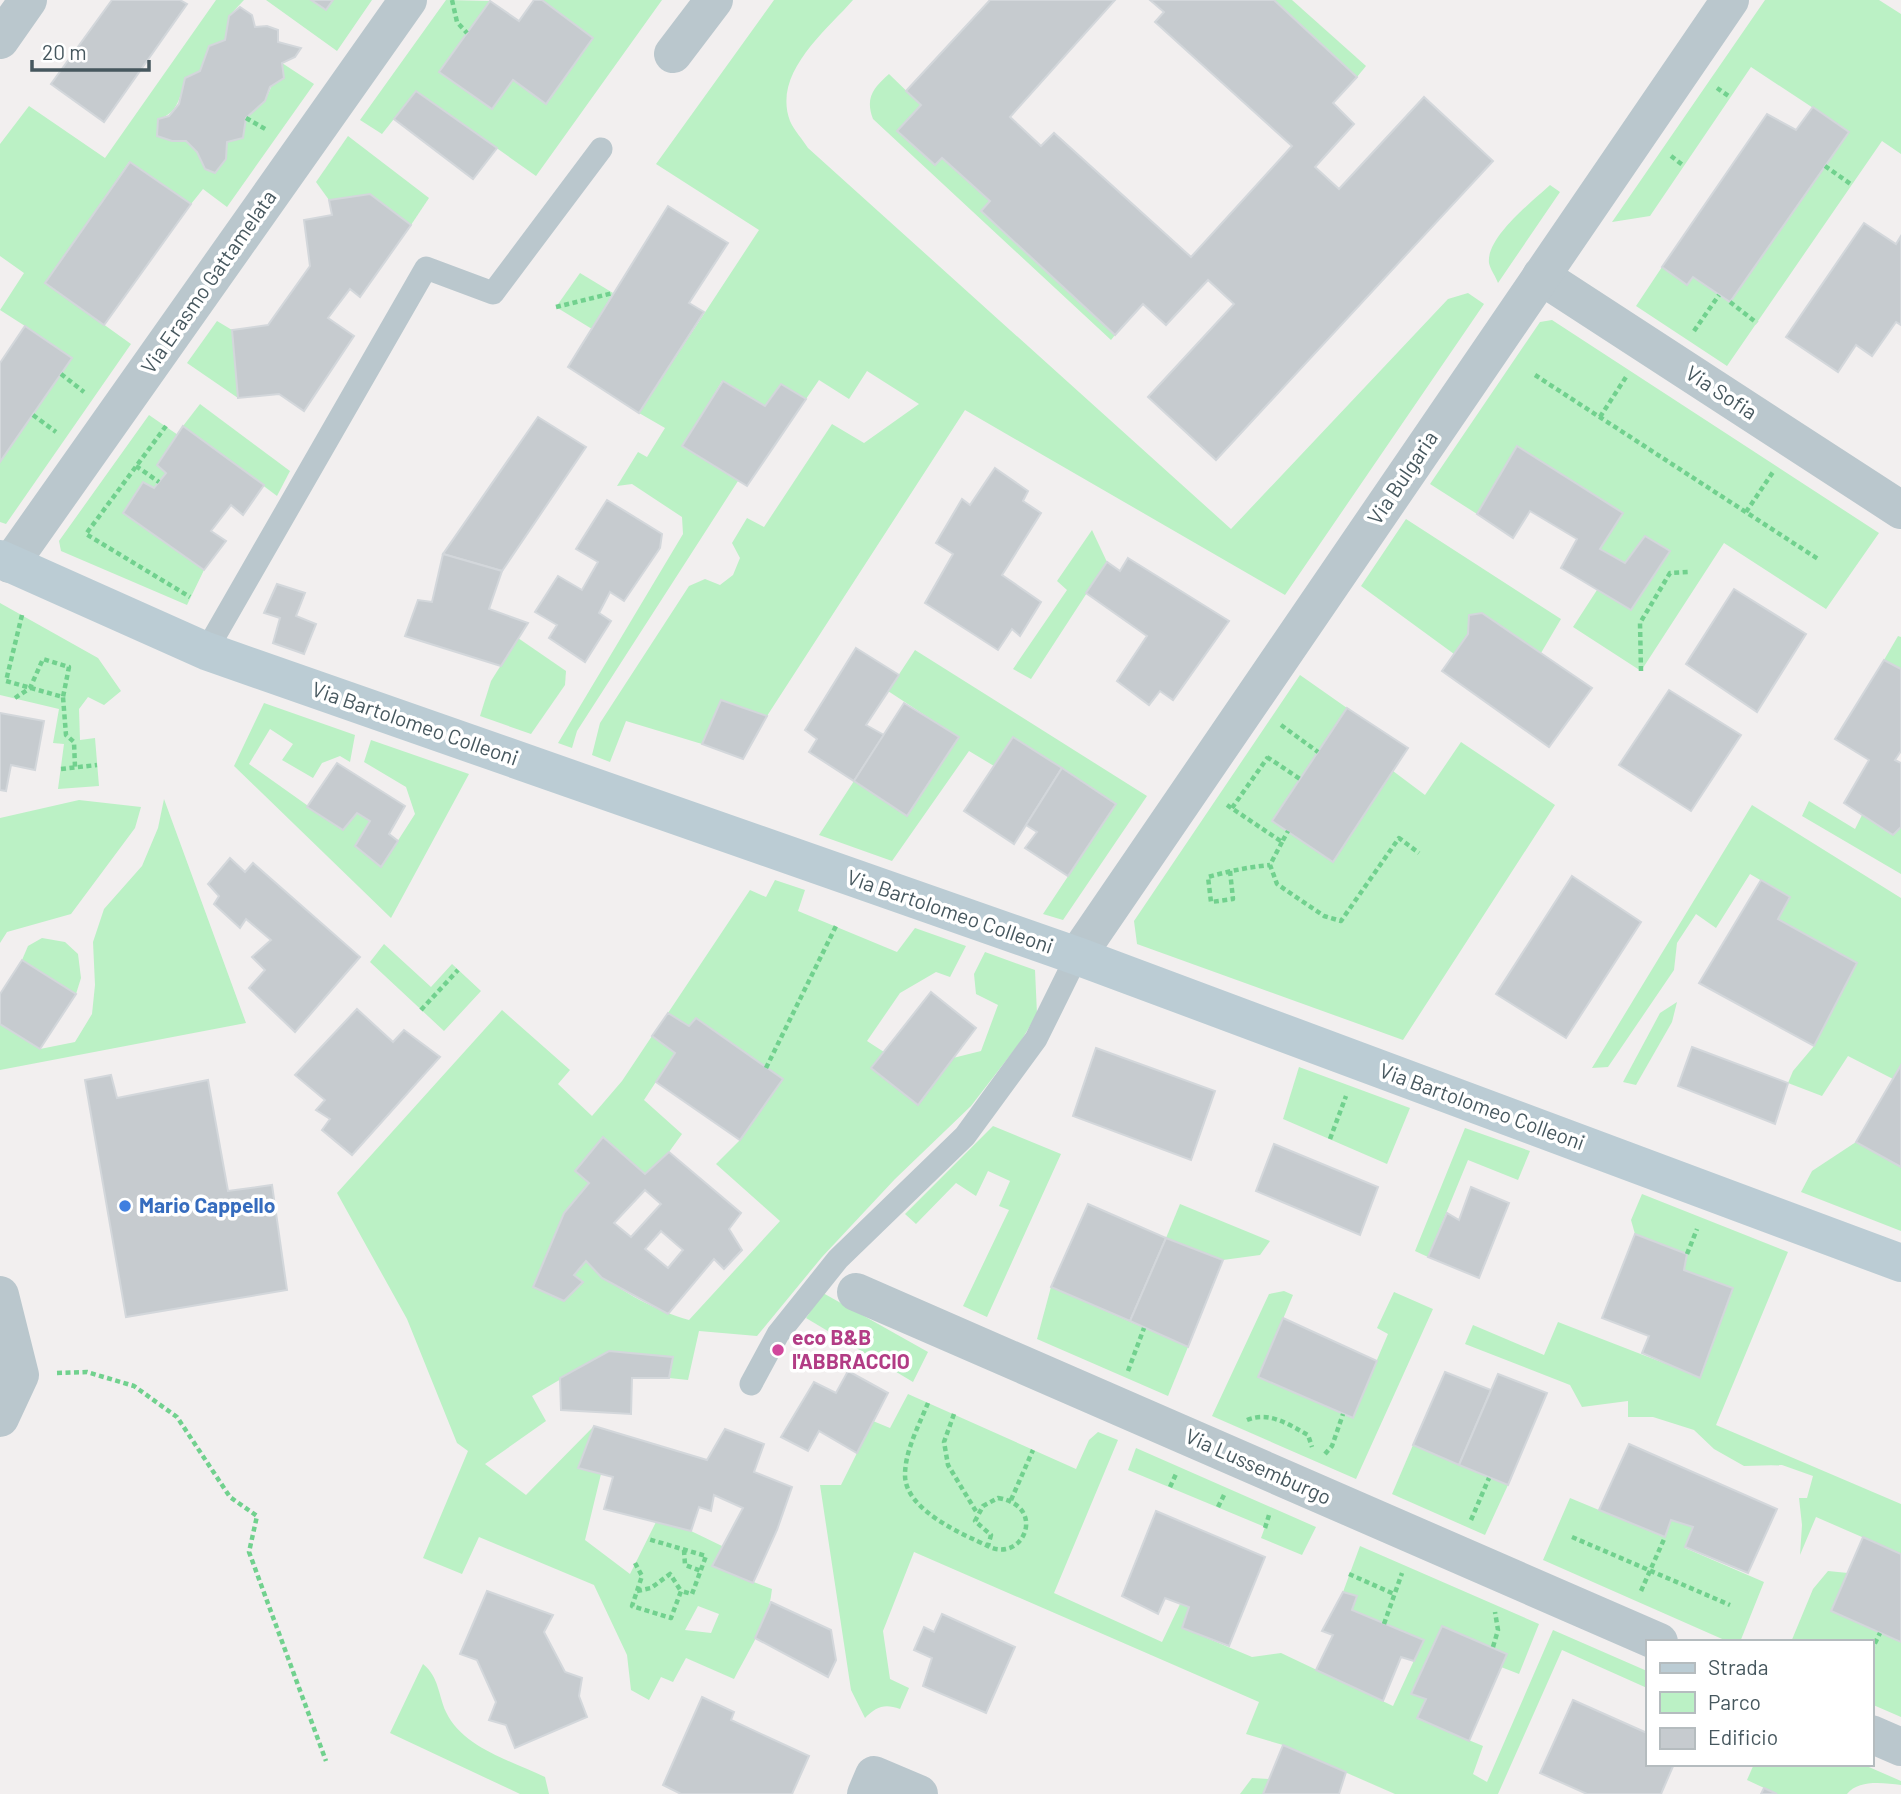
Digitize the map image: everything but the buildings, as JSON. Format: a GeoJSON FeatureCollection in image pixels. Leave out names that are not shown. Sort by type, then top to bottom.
{"type":"FeatureCollection","features":[{"type":"Feature","properties":{"kind":"main road","name":"Via Bartolomeo Colleoni"},"geometry":{"type":"LineString","coordinates":[[5,561],[206,651],[1077,956],[1901,1264]]}},
{"type":"Feature","properties":{"kind":"street"},"geometry":{"type":"LineString","coordinates":[[0,40],[28,0]]}},
{"type":"Feature","properties":{"kind":"street","name":"Via Erasmo Gattamelata"},"geometry":{"type":"LineString","coordinates":[[5,561],[408,0]]}},
{"type":"Feature","properties":{"kind":"street"},"geometry":{"type":"LineString","coordinates":[[673,54],[714,0]]}},
{"type":"Feature","properties":{"kind":"street","name":"Via Bulgaria"},"geometry":{"type":"LineString","coordinates":[[1077,956],[1730,0]]}},
{"type":"Feature","properties":{"kind":"street","name":"Via Sofia"},"geometry":{"type":"LineString","coordinates":[[1541,276],[1901,510]]}},
{"type":"Feature","properties":{"kind":"street","name":"Via Lussemburgo"},"geometry":{"type":"LineString","coordinates":[[856,1292],[1654,1640]]}},
{"type":"Feature","properties":{"kind":"street"},"geometry":{"type":"LineString","coordinates":[[0,1295],[20,1375],[0,1418]]}},
{"type":"Feature","properties":{"kind":"street"},"geometry":{"type":"LineString","coordinates":[[1873,1735],[1901,1747]]}},
{"type":"Feature","properties":{"kind":"street"},"geometry":{"type":"LineString","coordinates":[[866,1794],[874,1775],[919,1794]]}},
{"type":"Feature","properties":{"kind":"lane"},"geometry":{"type":"LineString","coordinates":[[206,651],[426,268],[493,293],[601,149]]}},
{"type":"Feature","properties":{"kind":"lane"},"geometry":{"type":"LineString","coordinates":[[751,1384],[778,1334],[838,1259],[965,1136],[1036,1039],[1077,956]]}},
{"type":"Feature","properties":{"kind":"path"},"geometry":{"type":"LineString","coordinates":[[453,0],[457,22],[467,33]]}},
{"type":"Feature","properties":{"kind":"path"},"geometry":{"type":"LineString","coordinates":[[246,118],[277,136]]}},
{"type":"Feature","properties":{"kind":"path"},"geometry":{"type":"LineString","coordinates":[[1825,166],[1852,185]]}},
{"type":"Feature","properties":{"kind":"path"},"geometry":{"type":"LineString","coordinates":[[556,307],[614,293]]}},
{"type":"Feature","properties":{"kind":"path"},"geometry":{"type":"LineString","coordinates":[[1688,340],[1719,295]]}},
{"type":"Feature","properties":{"kind":"path"},"geometry":{"type":"LineString","coordinates":[[1730,302],[1758,323]]}},
{"type":"Feature","properties":{"kind":"path"},"geometry":{"type":"LineString","coordinates":[[1600,417],[1630,371]]}},
{"type":"Feature","properties":{"kind":"path"},"geometry":{"type":"LineString","coordinates":[[61,374],[93,399]]}},
{"type":"Feature","properties":{"kind":"path"},"geometry":{"type":"LineString","coordinates":[[1535,375],[1818,559]]}},
{"type":"Feature","properties":{"kind":"path"},"geometry":{"type":"LineString","coordinates":[[33,415],[65,439]]}},
{"type":"Feature","properties":{"kind":"path"},"geometry":{"type":"LineString","coordinates":[[166,426],[86,534],[190,597]]}},
{"type":"Feature","properties":{"kind":"path"},"geometry":{"type":"LineString","coordinates":[[128,461],[159,482]]}},
{"type":"Feature","properties":{"kind":"path"},"geometry":{"type":"LineString","coordinates":[[1746,512],[1777,466]]}},
{"type":"Feature","properties":{"kind":"path"},"geometry":{"type":"LineString","coordinates":[[1641,671],[1640,623],[1670,573],[1689,572]]}},
{"type":"Feature","properties":{"kind":"path"},"geometry":{"type":"LineString","coordinates":[[22,615],[6,681],[63,697]]}},
{"type":"Feature","properties":{"kind":"path"},"geometry":{"type":"LineString","coordinates":[[15,698],[30,688],[43,659],[69,667],[63,697],[66,734],[74,742],[75,767]]}},
{"type":"Feature","properties":{"kind":"path"},"geometry":{"type":"LineString","coordinates":[[1271,719],[1318,752]]}},
{"type":"Feature","properties":{"kind":"path"},"geometry":{"type":"LineString","coordinates":[[1260,752],[1300,779]]}},
{"type":"Feature","properties":{"kind":"path"},"geometry":{"type":"LineString","coordinates":[[1232,808],[1268,757]]}},
{"type":"Feature","properties":{"kind":"path"},"geometry":{"type":"LineString","coordinates":[[61,769],[97,765]]}},
{"type":"Feature","properties":{"kind":"path"},"geometry":{"type":"LineString","coordinates":[[1217,798],[1282,842]]}},
{"type":"Feature","properties":{"kind":"path"},"geometry":{"type":"LineString","coordinates":[[1288,831],[1270,865],[1277,884],[1324,916],[1341,921],[1399,838],[1419,853]]}},
{"type":"Feature","properties":{"kind":"path"},"geometry":{"type":"LineString","coordinates":[[1230,871],[1233,899],[1211,902],[1208,877],[1230,871],[1270,865]]}},
{"type":"Feature","properties":{"kind":"path"},"geometry":{"type":"LineString","coordinates":[[766,1068],[836,926]]}},
{"type":"Feature","properties":{"kind":"path"},"geometry":{"type":"LineString","coordinates":[[421,1010],[458,970]]}},
{"type":"Feature","properties":{"kind":"path"},"geometry":{"type":"LineString","coordinates":[[1330,1139],[1350,1085]]}},
{"type":"Feature","properties":{"kind":"path"},"geometry":{"type":"LineString","coordinates":[[1687,1254],[1697,1229],[1707,1234]]}},
{"type":"Feature","properties":{"kind":"path"},"geometry":{"type":"LineString","coordinates":[[1126,1378],[1144,1328]]}},
{"type":"Feature","properties":{"kind":"path"},"geometry":{"type":"LineString","coordinates":[[20,1375],[88,1372],[134,1386],[177,1417],[230,1497],[257,1517],[249,1552],[326,1761]]}},
{"type":"Feature","properties":{"kind":"path"},"geometry":{"type":"LineString","coordinates":[[928,1403],[910,1449],[904,1478],[918,1504],[946,1526],[988,1546],[1009,1548],[1024,1535],[1026,1517],[1011,1500]]}},
{"type":"Feature","properties":{"kind":"path"},"geometry":{"type":"LineString","coordinates":[[954,1414],[944,1441],[948,1465],[977,1513]]}},
{"type":"Feature","properties":{"kind":"path"},"geometry":{"type":"LineString","coordinates":[[1317,1461],[1332,1446],[1343,1414]]}},
{"type":"Feature","properties":{"kind":"path"},"geometry":{"type":"LineString","coordinates":[[1234,1425],[1257,1416],[1276,1418],[1308,1435],[1314,1452]]}},
{"type":"Feature","properties":{"kind":"path"},"geometry":{"type":"LineString","coordinates":[[1011,1500],[1033,1450]]}},
{"type":"Feature","properties":{"kind":"path"},"geometry":{"type":"LineString","coordinates":[[1468,1527],[1489,1478]]}},
{"type":"Feature","properties":{"kind":"path"},"geometry":{"type":"LineString","coordinates":[[988,1546],[991,1535],[975,1521],[977,1513],[990,1501],[1011,1500]]}},
{"type":"Feature","properties":{"kind":"path"},"geometry":{"type":"LineString","coordinates":[[1572,1537],[1730,1605]]}},
{"type":"Feature","properties":{"kind":"path"},"geometry":{"type":"LineString","coordinates":[[1637,1601],[1665,1537]]}},
{"type":"Feature","properties":{"kind":"path"},"geometry":{"type":"LineString","coordinates":[[637,1591],[651,1588],[670,1574],[681,1591],[692,1594],[706,1556],[648,1539]]}},
{"type":"Feature","properties":{"kind":"path"},"geometry":{"type":"LineString","coordinates":[[684,1550],[685,1565],[701,1571]]}},
{"type":"Feature","properties":{"kind":"path"},"geometry":{"type":"LineString","coordinates":[[635,1563],[642,1576],[632,1606],[671,1618],[681,1591]]}},
{"type":"Feature","properties":{"kind":"path"},"geometry":{"type":"LineString","coordinates":[[1384,1624],[1405,1566]]}},
{"type":"Feature","properties":{"kind":"path"},"geometry":{"type":"LineString","coordinates":[[1349,1574],[1394,1594]]}},
{"type":"Feature","properties":{"kind":"path"},"geometry":{"type":"LineString","coordinates":[[1493,1647],[1498,1630],[1494,1604]]}},
{"type":"Feature","properties":{"kind":"path"},"geometry":{"type":"LineString","coordinates":[[1873,1647],[1880,1633]]}},
{"type":"Feature","properties":{"kind":"green space"},"geometry":{"type":"Polygon","coordinates":[[[216,0],[244,0],[229,16],[225,40],[209,46],[200,71],[185,79],[174,108],[159,119],[158,136],[172,141],[186,141],[197,152],[205,169],[215,172],[226,159],[227,142],[243,138],[246,118],[265,101],[282,63],[314,84],[227,207],[203,189],[191,204],[129,162],[46,283],[131,344],[6,524],[0,522],[0,462],[25,326],[0,310],[24,273],[0,256],[0,144],[29,106],[105,158],[216,0]]]}},
{"type":"Feature","properties":{"kind":"green space"},"geometry":{"type":"Polygon","coordinates":[[[266,0],[311,0],[326,10],[333,0],[372,0],[337,51],[266,0]]]}},
{"type":"Feature","properties":{"kind":"green space"},"geometry":{"type":"Polygon","coordinates":[[[446,0],[490,1],[439,72],[491,109],[513,80],[546,103],[593,38],[542,0],[662,0],[536,176],[416,91],[382,134],[360,120],[446,0]]]}},
{"type":"Feature","properties":{"kind":"green space"},"geometry":{"type":"Polygon","coordinates":[[[774,0],[853,0],[816,39],[795,70],[788,86],[786,103],[790,121],[808,148],[1231,529],[1448,299],[1468,293],[1484,304],[1285,595],[965,410],[767,716],[721,700],[702,744],[626,721],[610,762],[592,755],[600,723],[689,586],[705,579],[720,585],[733,575],[740,558],[732,543],[747,518],[764,527],[832,424],[864,443],[919,404],[867,371],[849,399],[819,380],[806,399],[781,384],[765,406],[722,381],[683,446],[738,481],[577,731],[572,748],[558,743],[683,534],[682,517],[632,484],[617,486],[638,452],[647,457],[665,428],[639,413],[759,230],[656,164],[774,0]]]}},
{"type":"Feature","properties":{"kind":"green space"},"geometry":{"type":"Polygon","coordinates":[[[1274,0],[1292,0],[1366,66],[1357,77],[1274,0]]]}},
{"type":"Feature","properties":{"kind":"green space"},"geometry":{"type":"Polygon","coordinates":[[[1765,0],[1879,0],[1901,14],[1901,154],[1882,141],[1727,366],[1636,306],[1662,267],[1687,285],[1693,277],[1730,302],[1848,131],[1751,67],[1650,216],[1612,222],[1765,0]]]}},
{"type":"Feature","properties":{"kind":"green space"},"geometry":{"type":"Polygon","coordinates":[[[889,74],[921,105],[898,131],[934,165],[942,158],[990,201],[981,211],[1115,335],[1111,340],[873,119],[870,99],[889,74]]]}},
{"type":"Feature","properties":{"kind":"green space"},"geometry":{"type":"Polygon","coordinates":[[[348,136],[429,198],[411,225],[329,200],[316,182],[348,136]]]}},
{"type":"Feature","properties":{"kind":"green space"},"geometry":{"type":"Polygon","coordinates":[[[1550,185],[1560,192],[1498,283],[1489,263],[1495,242],[1512,220],[1550,185]]]}},
{"type":"Feature","properties":{"kind":"green space"},"geometry":{"type":"Polygon","coordinates":[[[580,273],[613,293],[592,329],[556,307],[580,273]]]}},
{"type":"Feature","properties":{"kind":"green space"},"geometry":{"type":"Polygon","coordinates":[[[1552,320],[1879,533],[1826,609],[1724,543],[1641,671],[1573,627],[1597,590],[1631,610],[1669,550],[1645,536],[1625,563],[1600,549],[1622,514],[1517,447],[1477,514],[1430,484],[1540,322],[1552,320]]]}},
{"type":"Feature","properties":{"kind":"green space"},"geometry":{"type":"Polygon","coordinates":[[[217,321],[232,330],[238,398],[187,363],[217,321]]]}},
{"type":"Feature","properties":{"kind":"green space"},"geometry":{"type":"Polygon","coordinates":[[[200,404],[290,471],[277,496],[183,426],[200,404]]]}},
{"type":"Feature","properties":{"kind":"green space"},"geometry":{"type":"Polygon","coordinates":[[[149,415],[178,435],[166,473],[154,488],[143,482],[123,513],[204,570],[187,605],[61,551],[59,541],[149,415]]]}},
{"type":"Feature","properties":{"kind":"green space"},"geometry":{"type":"Polygon","coordinates":[[[1406,519],[1561,619],[1541,653],[1482,613],[1454,654],[1361,586],[1406,519]]]}},
{"type":"Feature","properties":{"kind":"green space"},"geometry":{"type":"Polygon","coordinates":[[[1092,530],[1107,562],[1031,679],[1013,669],[1067,590],[1057,581],[1092,530]]]}},
{"type":"Feature","properties":{"kind":"green space"},"geometry":{"type":"Polygon","coordinates":[[[0,603],[98,658],[121,691],[104,705],[88,697],[79,709],[80,740],[95,738],[99,786],[58,789],[64,744],[53,743],[59,709],[0,695],[0,603]]]}},
{"type":"Feature","properties":{"kind":"green space"},"geometry":{"type":"Polygon","coordinates":[[[1898,636],[1901,637],[1901,669],[1884,660],[1898,636]]]}},
{"type":"Feature","properties":{"kind":"green space"},"geometry":{"type":"Polygon","coordinates":[[[518,638],[566,671],[565,685],[531,734],[480,716],[491,681],[518,638]]]}},
{"type":"Feature","properties":{"kind":"green space"},"geometry":{"type":"Polygon","coordinates":[[[915,650],[1147,796],[1063,920],[1043,914],[1116,804],[1013,737],[994,766],[969,751],[892,861],[819,835],[854,781],[907,816],[958,737],[888,691],[915,650]]]}},
{"type":"Feature","properties":{"kind":"green space"},"geometry":{"type":"Polygon","coordinates":[[[1300,675],[1347,708],[1333,861],[1393,771],[1425,795],[1461,742],[1555,805],[1403,1040],[1137,944],[1134,921],[1300,675]]]}},
{"type":"Feature","properties":{"kind":"green space"},"geometry":{"type":"Polygon","coordinates":[[[264,703],[355,735],[350,762],[340,756],[322,763],[313,778],[282,760],[293,744],[270,729],[249,764],[342,830],[357,813],[370,821],[355,846],[381,867],[415,814],[406,787],[364,762],[371,740],[469,774],[391,918],[234,766],[264,703]]]}},
{"type":"Feature","properties":{"kind":"green space"},"geometry":{"type":"Polygon","coordinates":[[[164,799],[246,1023],[0,1070],[0,1024],[40,1049],[75,1042],[92,1014],[95,985],[93,942],[104,909],[142,866],[158,828],[164,799]]]}},
{"type":"Feature","properties":{"kind":"green space"},"geometry":{"type":"Polygon","coordinates":[[[79,800],[141,807],[135,828],[71,914],[7,932],[0,943],[0,818],[79,800]]]}},
{"type":"Feature","properties":{"kind":"green space"},"geometry":{"type":"Polygon","coordinates":[[[1809,801],[1855,829],[1862,815],[1892,835],[1901,827],[1901,874],[1802,816],[1809,801]]]}},
{"type":"Feature","properties":{"kind":"green space"},"geometry":{"type":"Polygon","coordinates":[[[1752,805],[1901,898],[1901,1065],[1893,1079],[1848,1056],[1822,1096],[1788,1083],[1793,1071],[1814,1046],[1857,963],[1778,919],[1789,897],[1750,874],[1716,928],[1696,914],[1677,943],[1674,970],[1608,1067],[1592,1068],[1752,805]]]}},
{"type":"Feature","properties":{"kind":"green space"},"geometry":{"type":"Polygon","coordinates":[[[775,880],[805,890],[798,911],[897,952],[915,928],[966,946],[950,977],[936,972],[900,993],[867,1041],[884,1052],[871,1068],[918,1104],[953,1058],[981,1051],[998,1005],[976,994],[974,974],[985,952],[1035,970],[1037,1014],[1021,1041],[971,1106],[895,1179],[822,1257],[757,1336],[699,1331],[688,1380],[669,1378],[673,1357],[609,1351],[532,1396],[546,1421],[485,1464],[526,1495],[594,1426],[578,1468],[601,1474],[585,1540],[630,1574],[656,1522],[691,1531],[722,1546],[712,1566],[772,1589],[767,1613],[734,1679],[686,1658],[673,1682],[661,1677],[649,1700],[631,1690],[627,1655],[594,1585],[479,1537],[462,1574],[423,1558],[468,1451],[457,1443],[407,1319],[337,1193],[502,1010],[570,1070],[558,1084],[592,1116],[622,1081],[652,1036],[675,1053],[644,1100],[682,1134],[669,1152],[645,1174],[603,1138],[575,1170],[589,1183],[564,1213],[533,1287],[564,1300],[582,1282],[574,1275],[586,1261],[634,1297],[689,1320],[780,1221],[716,1164],[740,1140],[782,1079],[696,1018],[689,1026],[668,1013],[750,890],[766,897],[775,880]],[[698,1606],[685,1630],[711,1633],[719,1614],[698,1606]]]}},
{"type":"Feature","properties":{"kind":"green space"},"geometry":{"type":"Polygon","coordinates":[[[42,938],[65,942],[78,954],[81,978],[76,994],[22,960],[28,946],[42,938]]]}},
{"type":"Feature","properties":{"kind":"green space"},"geometry":{"type":"Polygon","coordinates":[[[384,944],[431,987],[452,964],[481,991],[444,1031],[370,962],[384,944]]]}},
{"type":"Feature","properties":{"kind":"green space"},"geometry":{"type":"Polygon","coordinates":[[[1677,1002],[1672,1022],[1636,1085],[1623,1082],[1660,1013],[1677,1002]]]}},
{"type":"Feature","properties":{"kind":"green space"},"geometry":{"type":"Polygon","coordinates":[[[1299,1067],[1410,1108],[1387,1164],[1283,1119],[1299,1067]]]}},
{"type":"Feature","properties":{"kind":"green space"},"geometry":{"type":"Polygon","coordinates":[[[993,1126],[1061,1154],[987,1317],[963,1306],[1009,1210],[999,1206],[1010,1181],[988,1171],[976,1196],[956,1183],[916,1224],[905,1214],[993,1126]]]}},
{"type":"Feature","properties":{"kind":"green space"},"geometry":{"type":"Polygon","coordinates":[[[1465,1128],[1530,1151],[1518,1180],[1468,1160],[1428,1257],[1415,1251],[1465,1128]]]}},
{"type":"Feature","properties":{"kind":"green space"},"geometry":{"type":"Polygon","coordinates":[[[1856,1142],[1901,1167],[1901,1231],[1801,1192],[1812,1171],[1856,1142]]]}},
{"type":"Feature","properties":{"kind":"green space"},"geometry":{"type":"Polygon","coordinates":[[[1642,1194],[1788,1252],[1716,1425],[1901,1504],[1901,1554],[1816,1517],[1800,1555],[1802,1525],[1799,1498],[1807,1498],[1813,1476],[1782,1465],[1744,1466],[1714,1449],[1694,1430],[1653,1417],[1628,1417],[1628,1401],[1582,1407],[1570,1385],[1465,1344],[1473,1325],[1544,1355],[1558,1322],[1700,1377],[1733,1288],[1684,1270],[1686,1254],[1635,1234],[1631,1220],[1642,1194]]]}},
{"type":"Feature","properties":{"kind":"green space"},"geometry":{"type":"Polygon","coordinates":[[[1180,1204],[1270,1241],[1260,1255],[1223,1260],[1166,1238],[1180,1204]]]}},
{"type":"Feature","properties":{"kind":"green space"},"geometry":{"type":"Polygon","coordinates":[[[1051,1287],[1188,1347],[1168,1396],[1037,1339],[1051,1287]]]}},
{"type":"Feature","properties":{"kind":"green space"},"geometry":{"type":"Polygon","coordinates":[[[1284,1291],[1293,1295],[1259,1377],[1352,1418],[1388,1334],[1377,1328],[1394,1292],[1433,1309],[1356,1479],[1212,1416],[1269,1294],[1284,1291]]]}},
{"type":"Feature","properties":{"kind":"green space"},"geometry":{"type":"Polygon","coordinates":[[[823,1293],[928,1352],[913,1382],[806,1318],[823,1293]]]}},
{"type":"Feature","properties":{"kind":"green space"},"geometry":{"type":"Polygon","coordinates":[[[908,1394],[1076,1469],[1089,1440],[1098,1432],[1118,1440],[1054,1593],[1162,1642],[1180,1604],[1189,1607],[1183,1628],[1252,1657],[1281,1653],[1393,1706],[1423,1641],[1352,1610],[1356,1596],[1343,1592],[1360,1546],[1539,1624],[1519,1674],[1501,1667],[1507,1654],[1443,1626],[1411,1694],[1426,1699],[1418,1719],[1483,1746],[1473,1774],[1487,1782],[1553,1630],[1646,1671],[1646,1688],[1562,1650],[1498,1794],[1395,1794],[1283,1745],[1246,1734],[1259,1702],[914,1552],[883,1631],[890,1679],[909,1688],[900,1709],[881,1707],[865,1718],[851,1690],[820,1485],[841,1485],[873,1421],[890,1428],[908,1394]]]}},
{"type":"Feature","properties":{"kind":"green space"},"geometry":{"type":"Polygon","coordinates":[[[1413,1445],[1508,1485],[1485,1535],[1392,1494],[1413,1445]]]}},
{"type":"Feature","properties":{"kind":"green space"},"geometry":{"type":"Polygon","coordinates":[[[1136,1448],[1316,1527],[1302,1555],[1261,1538],[1265,1527],[1128,1470],[1136,1448]]]}},
{"type":"Feature","properties":{"kind":"green space"},"geometry":{"type":"Polygon","coordinates":[[[1570,1498],[1664,1537],[1671,1520],[1693,1527],[1685,1548],[1764,1582],[1741,1640],[1724,1640],[1543,1560],[1570,1498]]]}},
{"type":"Feature","properties":{"kind":"green space"},"geometry":{"type":"Polygon","coordinates":[[[1828,1571],[1848,1573],[1832,1611],[1901,1642],[1901,1717],[1873,1705],[1873,1640],[1792,1640],[1813,1589],[1828,1571]]]}},
{"type":"Feature","properties":{"kind":"green space"},"geometry":{"type":"Polygon","coordinates":[[[423,1664],[435,1680],[446,1712],[464,1735],[490,1752],[545,1777],[549,1794],[520,1794],[390,1733],[423,1664]]]}},
{"type":"Feature","properties":{"kind":"green space"},"geometry":{"type":"Polygon","coordinates":[[[1753,1766],[1867,1766],[1901,1781],[1901,1785],[1865,1784],[1847,1794],[1777,1794],[1747,1780],[1753,1766]]]}},
{"type":"Feature","properties":{"kind":"green space"},"geometry":{"type":"Polygon","coordinates":[[[1252,1778],[1269,1779],[1263,1794],[1240,1794],[1252,1778]]]}},
{"type":"Feature","properties":{"kind":"place","name":"Mario Cappello"},"geometry":{"type":"Point","coordinates":[125,1206]}},
{"type":"Feature","properties":{"kind":"place","name":"eco B&B l'ABBRACCIO"},"geometry":{"type":"Point","coordinates":[778,1350]}}]}
